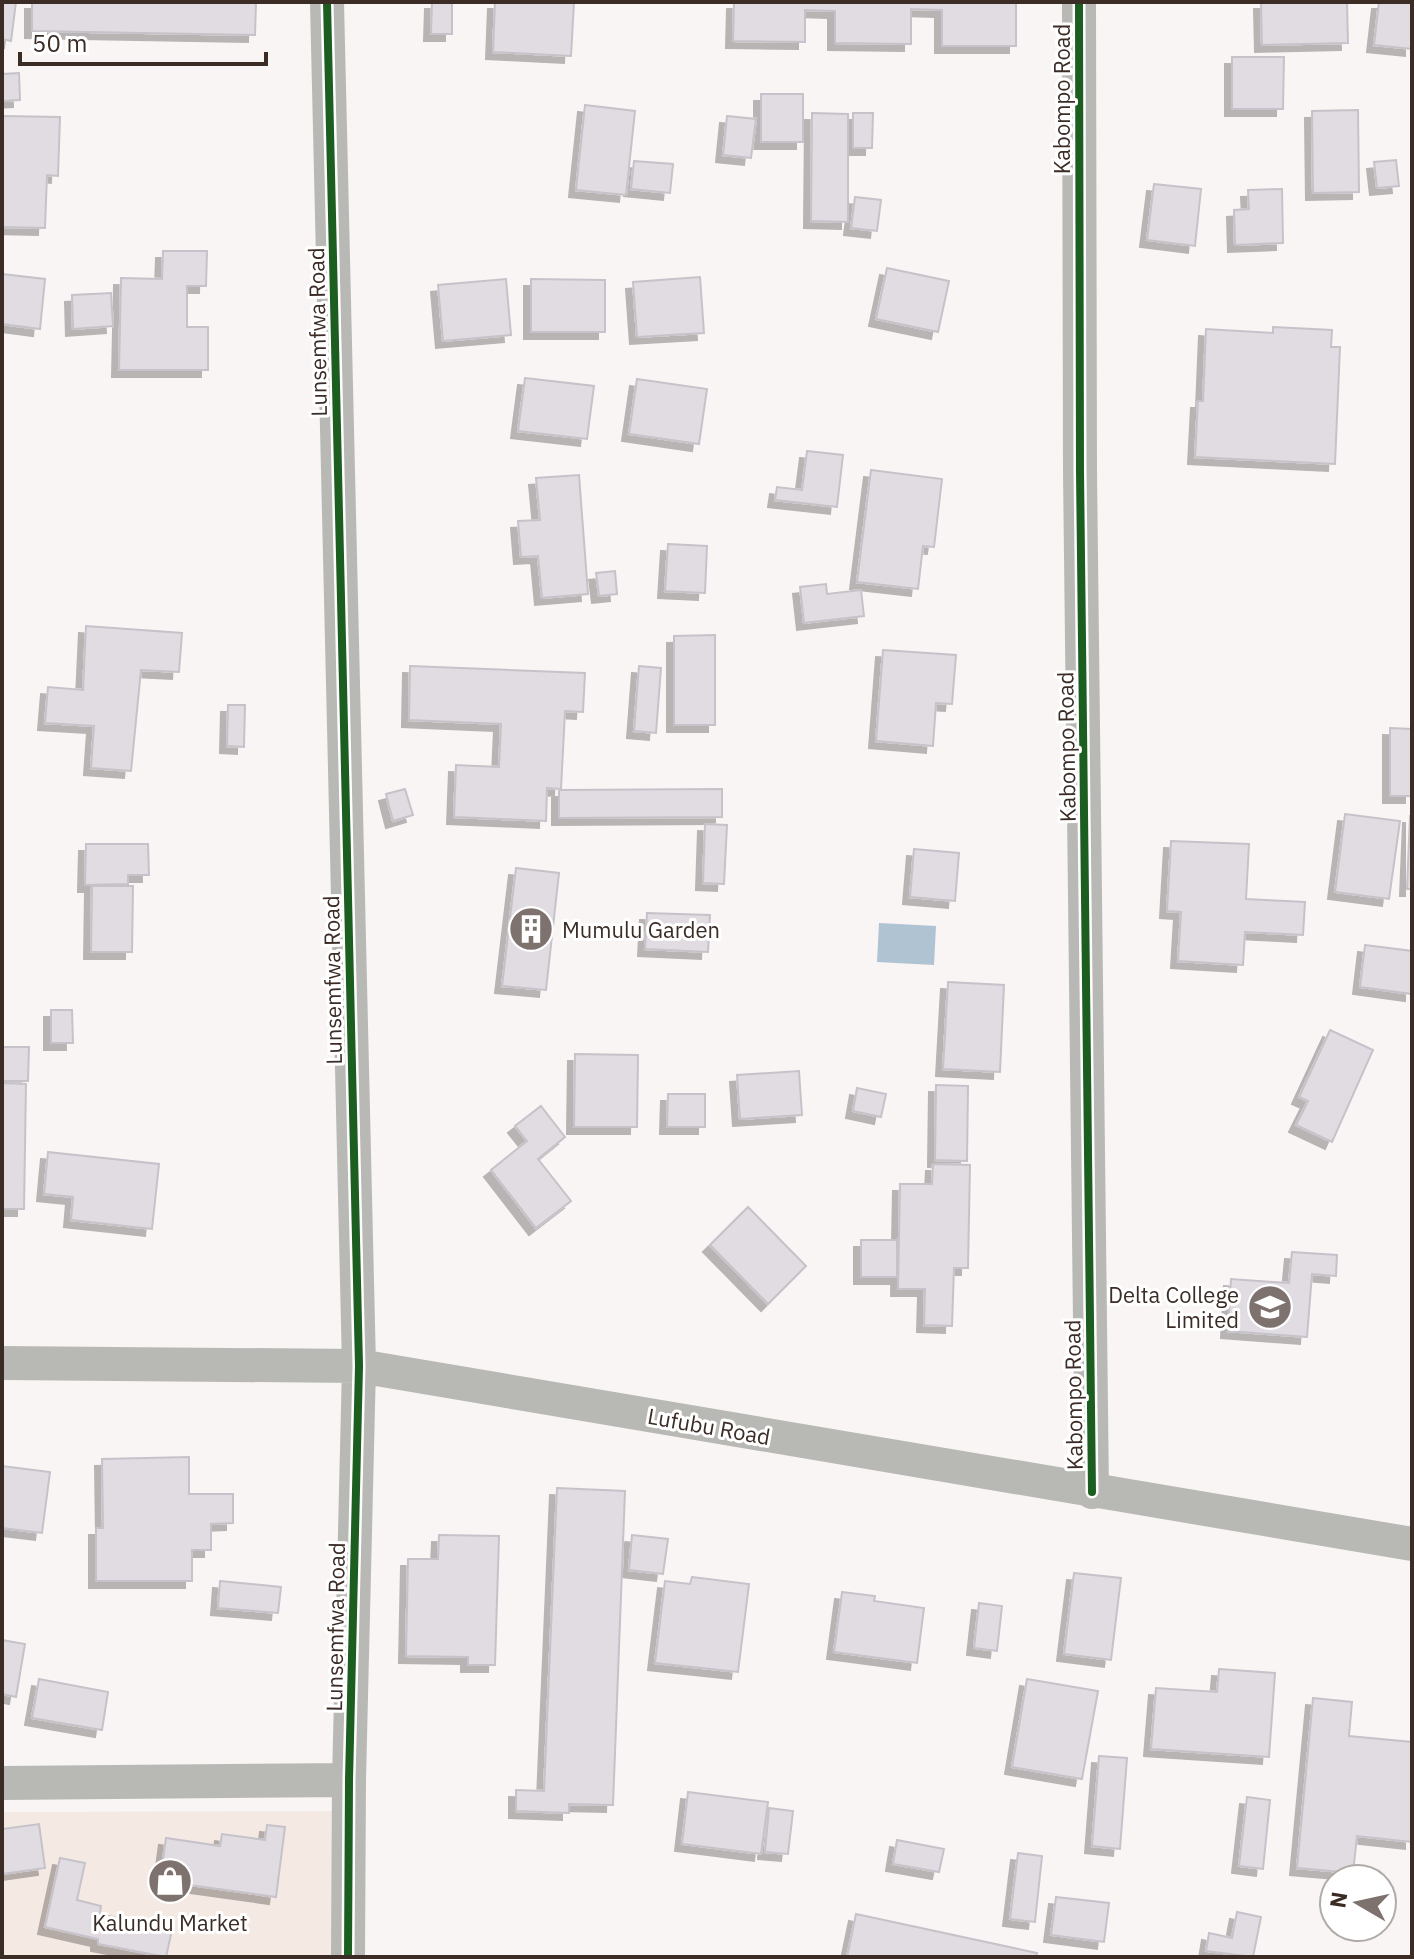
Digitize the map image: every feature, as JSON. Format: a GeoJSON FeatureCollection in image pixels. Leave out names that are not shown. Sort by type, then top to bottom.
{"type":"FeatureCollection","features":[{"type":"Feature","properties":{"kind":"street","name":"Lunsemfwa Road"},"geometry":{"type":"LineString","coordinates":[[327,2],[359,1366],[348,1957]]}},
{"type":"Feature","properties":{"kind":"street","name":"Kabompo Road"},"geometry":{"type":"LineString","coordinates":[[1079,2],[1080,471],[1092,1492]]}},
{"type":"Feature","properties":{"kind":"street","name":"Lufubu Road"},"geometry":{"type":"LineString","coordinates":[[2,1363],[359,1366],[1412,1544]]}},
{"type":"Feature","properties":{"kind":"street"},"geometry":{"type":"LineString","coordinates":[[2,1783],[349,1780]]}},
{"type":"Feature","properties":{"kind":"shaded area","name":"Kalundu Market"},"geometry":{"type":"Polygon","coordinates":[[[338,1811],[337,1957],[2,1957],[2,1812],[338,1811]]]}},
{"type":"Feature","properties":{"kind":"water"},"geometry":{"type":"Polygon","coordinates":[[[879,923],[936,926],[934,965],[877,962],[879,923]]]}},
{"type":"Feature","properties":{"kind":"building"},"geometry":{"type":"Polygon","coordinates":[[[2,2],[16,2],[11,41],[2,39],[2,2]]]}},
{"type":"Feature","properties":{"kind":"building"},"geometry":{"type":"Polygon","coordinates":[[[32,2],[256,2],[255,35],[32,31],[32,2]]]}},
{"type":"Feature","properties":{"kind":"building"},"geometry":{"type":"Polygon","coordinates":[[[432,2],[452,2],[452,34],[431,34],[432,2]]]}},
{"type":"Feature","properties":{"kind":"building"},"geometry":{"type":"Polygon","coordinates":[[[495,2],[574,2],[571,56],[493,52],[495,2]]]}},
{"type":"Feature","properties":{"kind":"building"},"geometry":{"type":"Polygon","coordinates":[[[734,2],[1016,2],[1016,46],[942,46],[942,10],[911,9],[911,44],[835,43],[835,11],[805,10],[805,42],[733,41],[734,2]]]}},
{"type":"Feature","properties":{"kind":"building"},"geometry":{"type":"Polygon","coordinates":[[[1261,2],[1347,2],[1348,43],[1262,45],[1261,2]]]}},
{"type":"Feature","properties":{"kind":"building"},"geometry":{"type":"Polygon","coordinates":[[[1379,2],[1412,2],[1412,49],[1374,45],[1379,2]]]}},
{"type":"Feature","properties":{"kind":"building"},"geometry":{"type":"Polygon","coordinates":[[[1232,57],[1284,57],[1283,109],[1232,109],[1232,57]]]}},
{"type":"Feature","properties":{"kind":"building"},"geometry":{"type":"Polygon","coordinates":[[[19,73],[20,100],[2,101],[2,74],[19,73]]]}},
{"type":"Feature","properties":{"kind":"building"},"geometry":{"type":"Polygon","coordinates":[[[761,94],[803,94],[803,142],[761,142],[761,94]]]}},
{"type":"Feature","properties":{"kind":"building"},"geometry":{"type":"Polygon","coordinates":[[[585,105],[635,111],[626,195],[576,190],[585,105]]]}},
{"type":"Feature","properties":{"kind":"building"},"geometry":{"type":"Polygon","coordinates":[[[1358,110],[1359,192],[1313,193],[1312,111],[1358,110]]]}},
{"type":"Feature","properties":{"kind":"building"},"geometry":{"type":"Polygon","coordinates":[[[812,113],[848,114],[848,222],[811,221],[812,113]]]}},
{"type":"Feature","properties":{"kind":"building"},"geometry":{"type":"Polygon","coordinates":[[[853,113],[873,113],[872,148],[853,148],[853,113]]]}},
{"type":"Feature","properties":{"kind":"building"},"geometry":{"type":"Polygon","coordinates":[[[2,116],[60,117],[58,176],[47,175],[45,228],[2,227],[2,116]]]}},
{"type":"Feature","properties":{"kind":"building"},"geometry":{"type":"Polygon","coordinates":[[[727,116],[756,119],[751,158],[723,155],[727,116]]]}},
{"type":"Feature","properties":{"kind":"building"},"geometry":{"type":"Polygon","coordinates":[[[1396,160],[1399,186],[1377,188],[1374,162],[1396,160]]]}},
{"type":"Feature","properties":{"kind":"building"},"geometry":{"type":"Polygon","coordinates":[[[634,161],[673,164],[670,193],[631,189],[634,161]]]}},
{"type":"Feature","properties":{"kind":"building"},"geometry":{"type":"Polygon","coordinates":[[[1154,184],[1201,189],[1195,246],[1147,240],[1154,184]]]}},
{"type":"Feature","properties":{"kind":"building"},"geometry":{"type":"Polygon","coordinates":[[[1282,189],[1283,243],[1235,245],[1234,210],[1249,209],[1248,190],[1282,189]]]}},
{"type":"Feature","properties":{"kind":"building"},"geometry":{"type":"Polygon","coordinates":[[[855,197],[881,200],[877,231],[851,228],[855,197]]]}},
{"type":"Feature","properties":{"kind":"building"},"geometry":{"type":"Polygon","coordinates":[[[163,251],[207,251],[206,286],[187,286],[187,327],[208,327],[208,370],[119,370],[121,278],[162,279],[163,251]]]}},
{"type":"Feature","properties":{"kind":"building"},"geometry":{"type":"Polygon","coordinates":[[[887,268],[949,281],[938,332],[876,319],[887,268]]]}},
{"type":"Feature","properties":{"kind":"building"},"geometry":{"type":"Polygon","coordinates":[[[2,274],[45,279],[40,329],[2,324],[2,274]]]}},
{"type":"Feature","properties":{"kind":"building"},"geometry":{"type":"Polygon","coordinates":[[[700,277],[704,333],[637,337],[633,282],[700,277]]]}},
{"type":"Feature","properties":{"kind":"building"},"geometry":{"type":"Polygon","coordinates":[[[506,279],[511,335],[443,341],[438,285],[506,279]]]}},
{"type":"Feature","properties":{"kind":"building"},"geometry":{"type":"Polygon","coordinates":[[[531,279],[605,280],[605,332],[531,332],[531,279]]]}},
{"type":"Feature","properties":{"kind":"building"},"geometry":{"type":"Polygon","coordinates":[[[111,293],[113,326],[73,329],[72,295],[111,293]]]}},
{"type":"Feature","properties":{"kind":"building"},"geometry":{"type":"Polygon","coordinates":[[[1273,327],[1332,330],[1331,347],[1340,347],[1335,464],[1195,457],[1198,401],[1203,401],[1206,329],[1273,333],[1273,327]]]}},
{"type":"Feature","properties":{"kind":"building"},"geometry":{"type":"Polygon","coordinates":[[[525,378],[594,386],[587,439],[518,431],[525,378]]]}},
{"type":"Feature","properties":{"kind":"building"},"geometry":{"type":"Polygon","coordinates":[[[637,379],[707,389],[699,444],[629,434],[637,379]]]}},
{"type":"Feature","properties":{"kind":"building"},"geometry":{"type":"Polygon","coordinates":[[[807,451],[843,455],[837,507],[775,500],[777,487],[802,490],[807,451]]]}},
{"type":"Feature","properties":{"kind":"building"},"geometry":{"type":"Polygon","coordinates":[[[871,470],[942,479],[934,547],[923,546],[918,589],[857,582],[871,470]]]}},
{"type":"Feature","properties":{"kind":"building"},"geometry":{"type":"Polygon","coordinates":[[[579,475],[588,594],[542,598],[538,556],[521,557],[518,521],[540,520],[536,478],[579,475]]]}},
{"type":"Feature","properties":{"kind":"building"},"geometry":{"type":"Polygon","coordinates":[[[668,544],[707,546],[705,593],[665,591],[668,544]]]}},
{"type":"Feature","properties":{"kind":"building"},"geometry":{"type":"Polygon","coordinates":[[[615,571],[617,594],[599,596],[596,573],[615,571]]]}},
{"type":"Feature","properties":{"kind":"building"},"geometry":{"type":"Polygon","coordinates":[[[826,584],[827,594],[861,590],[864,616],[804,623],[800,587],[826,584]]]}},
{"type":"Feature","properties":{"kind":"building"},"geometry":{"type":"Polygon","coordinates":[[[86,626],[182,633],[179,672],[141,670],[131,771],[91,768],[94,726],[45,723],[48,687],[83,690],[86,626]]]}},
{"type":"Feature","properties":{"kind":"building"},"geometry":{"type":"Polygon","coordinates":[[[715,635],[715,725],[674,725],[674,636],[715,635]]]}},
{"type":"Feature","properties":{"kind":"building"},"geometry":{"type":"Polygon","coordinates":[[[883,650],[956,655],[952,704],[936,703],[933,746],[876,741],[883,650]]]}},
{"type":"Feature","properties":{"kind":"building"},"geometry":{"type":"Polygon","coordinates":[[[410,666],[585,673],[583,712],[565,711],[561,789],[547,788],[546,821],[454,817],[456,765],[499,767],[501,724],[409,720],[410,666]]]}},
{"type":"Feature","properties":{"kind":"building"},"geometry":{"type":"Polygon","coordinates":[[[639,666],[661,668],[656,733],[634,731],[639,666]]]}},
{"type":"Feature","properties":{"kind":"building"},"geometry":{"type":"Polygon","coordinates":[[[228,705],[245,705],[244,747],[227,746],[228,705]]]}},
{"type":"Feature","properties":{"kind":"building"},"geometry":{"type":"Polygon","coordinates":[[[1390,728],[1412,729],[1412,796],[1390,796],[1390,728]]]}},
{"type":"Feature","properties":{"kind":"building"},"geometry":{"type":"Polygon","coordinates":[[[405,789],[413,815],[393,821],[386,794],[405,789]]]}},
{"type":"Feature","properties":{"kind":"building"},"geometry":{"type":"Polygon","coordinates":[[[722,789],[722,817],[559,818],[559,790],[722,789]]]}},
{"type":"Feature","properties":{"kind":"building"},"geometry":{"type":"Polygon","coordinates":[[[1345,814],[1400,821],[1389,899],[1335,892],[1345,814]]]}},
{"type":"Feature","properties":{"kind":"building"},"geometry":{"type":"Polygon","coordinates":[[[1410,816],[1412,889],[1407,889],[1410,816]]]}},
{"type":"Feature","properties":{"kind":"building"},"geometry":{"type":"Polygon","coordinates":[[[705,824],[727,825],[724,884],[703,883],[705,824]]]}},
{"type":"Feature","properties":{"kind":"building"},"geometry":{"type":"Polygon","coordinates":[[[1171,841],[1249,844],[1246,899],[1305,902],[1303,935],[1245,932],[1243,965],[1178,961],[1181,912],[1167,911],[1171,841]]]}},
{"type":"Feature","properties":{"kind":"building"},"geometry":{"type":"Polygon","coordinates":[[[86,844],[148,844],[149,875],[128,875],[128,884],[85,885],[86,844]]]}},
{"type":"Feature","properties":{"kind":"building"},"geometry":{"type":"Polygon","coordinates":[[[914,849],[959,853],[955,901],[910,897],[914,849]]]}},
{"type":"Feature","properties":{"kind":"building","name":"Mumulu Garden"},"geometry":{"type":"Polygon","coordinates":[[[516,868],[559,873],[546,990],[502,986],[516,868]]]}},
{"type":"Feature","properties":{"kind":"building"},"geometry":{"type":"Polygon","coordinates":[[[92,886],[133,886],[132,952],[91,952],[92,886]]]}},
{"type":"Feature","properties":{"kind":"building"},"geometry":{"type":"Polygon","coordinates":[[[647,913],[710,915],[708,952],[645,949],[647,913]]]}},
{"type":"Feature","properties":{"kind":"building"},"geometry":{"type":"Polygon","coordinates":[[[1365,945],[1412,951],[1412,994],[1360,987],[1365,945]]]}},
{"type":"Feature","properties":{"kind":"building"},"geometry":{"type":"Polygon","coordinates":[[[948,982],[1004,985],[1000,1072],[943,1069],[948,982]]]}},
{"type":"Feature","properties":{"kind":"building"},"geometry":{"type":"Polygon","coordinates":[[[51,1010],[72,1010],[73,1043],[51,1043],[51,1010]]]}},
{"type":"Feature","properties":{"kind":"building"},"geometry":{"type":"Polygon","coordinates":[[[1330,1030],[1373,1050],[1332,1142],[1296,1125],[1308,1101],[1299,1097],[1330,1030]]]}},
{"type":"Feature","properties":{"kind":"building"},"geometry":{"type":"Polygon","coordinates":[[[2,1047],[29,1047],[28,1081],[2,1081],[2,1047]]]}},
{"type":"Feature","properties":{"kind":"building"},"geometry":{"type":"Polygon","coordinates":[[[575,1054],[638,1055],[637,1127],[574,1127],[575,1054]]]}},
{"type":"Feature","properties":{"kind":"building"},"geometry":{"type":"Polygon","coordinates":[[[799,1071],[802,1115],[740,1119],[737,1075],[799,1071]]]}},
{"type":"Feature","properties":{"kind":"building"},"geometry":{"type":"Polygon","coordinates":[[[2,1083],[26,1084],[24,1209],[2,1209],[2,1083]]]}},
{"type":"Feature","properties":{"kind":"building"},"geometry":{"type":"Polygon","coordinates":[[[936,1085],[968,1086],[967,1161],[935,1160],[936,1085]]]}},
{"type":"Feature","properties":{"kind":"building"},"geometry":{"type":"Polygon","coordinates":[[[857,1088],[886,1094],[881,1117],[853,1111],[857,1088]]]}},
{"type":"Feature","properties":{"kind":"building"},"geometry":{"type":"Polygon","coordinates":[[[668,1094],[705,1094],[705,1127],[667,1127],[668,1094]]]}},
{"type":"Feature","properties":{"kind":"building"},"geometry":{"type":"Polygon","coordinates":[[[541,1106],[565,1137],[538,1159],[571,1201],[536,1228],[491,1170],[527,1141],[515,1126],[541,1106]]]}},
{"type":"Feature","properties":{"kind":"building"},"geometry":{"type":"Polygon","coordinates":[[[48,1152],[159,1164],[152,1229],[71,1220],[73,1197],[44,1194],[48,1152]]]}},
{"type":"Feature","properties":{"kind":"building"},"geometry":{"type":"Polygon","coordinates":[[[933,1164],[970,1165],[968,1268],[954,1268],[952,1326],[924,1325],[925,1289],[898,1289],[900,1184],[932,1184],[933,1164]]]}},
{"type":"Feature","properties":{"kind":"building"},"geometry":{"type":"Polygon","coordinates":[[[748,1207],[806,1266],[768,1304],[710,1245],[748,1207]]]}},
{"type":"Feature","properties":{"kind":"building"},"geometry":{"type":"Polygon","coordinates":[[[861,1240],[897,1240],[897,1277],[861,1277],[861,1240]]]}},
{"type":"Feature","properties":{"kind":"building","name":"Delta College Limited"},"geometry":{"type":"Polygon","coordinates":[[[1292,1252],[1337,1255],[1336,1276],[1312,1274],[1307,1337],[1228,1331],[1231,1279],[1289,1283],[1292,1252]]]}},
{"type":"Feature","properties":{"kind":"building"},"geometry":{"type":"Polygon","coordinates":[[[189,1457],[189,1494],[233,1494],[233,1523],[211,1524],[211,1550],[192,1550],[192,1581],[96,1581],[96,1528],[103,1528],[102,1459],[189,1457]]]}},
{"type":"Feature","properties":{"kind":"building"},"geometry":{"type":"Polygon","coordinates":[[[2,1466],[50,1472],[42,1533],[2,1528],[2,1466]]]}},
{"type":"Feature","properties":{"kind":"building"},"geometry":{"type":"Polygon","coordinates":[[[557,1488],[625,1491],[613,1805],[569,1804],[569,1813],[516,1811],[516,1790],[544,1791],[557,1488]]]}},
{"type":"Feature","properties":{"kind":"building"},"geometry":{"type":"Polygon","coordinates":[[[439,1535],[499,1536],[495,1665],[468,1665],[468,1657],[406,1656],[408,1559],[438,1559],[439,1535]]]}},
{"type":"Feature","properties":{"kind":"building"},"geometry":{"type":"Polygon","coordinates":[[[632,1535],[668,1539],[663,1574],[629,1570],[632,1535]]]}},
{"type":"Feature","properties":{"kind":"building"},"geometry":{"type":"Polygon","coordinates":[[[1074,1573],[1121,1578],[1111,1660],[1064,1654],[1074,1573]]]}},
{"type":"Feature","properties":{"kind":"building"},"geometry":{"type":"Polygon","coordinates":[[[692,1577],[749,1584],[738,1672],[655,1663],[665,1581],[690,1584],[692,1577]]]}},
{"type":"Feature","properties":{"kind":"building"},"geometry":{"type":"Polygon","coordinates":[[[220,1581],[281,1587],[278,1613],[218,1608],[220,1581]]]}},
{"type":"Feature","properties":{"kind":"building"},"geometry":{"type":"Polygon","coordinates":[[[842,1592],[875,1596],[874,1601],[924,1608],[917,1663],[834,1652],[842,1592]]]}},
{"type":"Feature","properties":{"kind":"building"},"geometry":{"type":"Polygon","coordinates":[[[979,1603],[1002,1606],[997,1651],[974,1648],[979,1603]]]}},
{"type":"Feature","properties":{"kind":"building"},"geometry":{"type":"Polygon","coordinates":[[[2,1640],[25,1644],[16,1697],[2,1694],[2,1640]]]}},
{"type":"Feature","properties":{"kind":"building"},"geometry":{"type":"Polygon","coordinates":[[[1219,1669],[1275,1673],[1269,1757],[1151,1749],[1156,1688],[1217,1692],[1219,1669]]]}},
{"type":"Feature","properties":{"kind":"building"},"geometry":{"type":"Polygon","coordinates":[[[39,1679],[108,1692],[102,1730],[32,1718],[39,1679]]]}},
{"type":"Feature","properties":{"kind":"building"},"geometry":{"type":"Polygon","coordinates":[[[1027,1679],[1098,1691],[1082,1779],[1012,1767],[1027,1679]]]}},
{"type":"Feature","properties":{"kind":"building"},"geometry":{"type":"Polygon","coordinates":[[[1313,1698],[1352,1702],[1349,1736],[1412,1742],[1412,1842],[1357,1836],[1354,1863],[1318,1863],[1318,1870],[1297,1868],[1313,1698]]]}},
{"type":"Feature","properties":{"kind":"building"},"geometry":{"type":"Polygon","coordinates":[[[1099,1756],[1127,1758],[1120,1849],[1092,1846],[1099,1756]]]}},
{"type":"Feature","properties":{"kind":"building"},"geometry":{"type":"Polygon","coordinates":[[[688,1792],[768,1802],[761,1854],[682,1844],[688,1792]]]}},
{"type":"Feature","properties":{"kind":"building"},"geometry":{"type":"Polygon","coordinates":[[[1247,1797],[1270,1800],[1263,1869],[1239,1866],[1247,1797]]]}},
{"type":"Feature","properties":{"kind":"building"},"geometry":{"type":"Polygon","coordinates":[[[769,1808],[793,1811],[788,1854],[765,1852],[769,1808]]]}},
{"type":"Feature","properties":{"kind":"building"},"geometry":{"type":"Polygon","coordinates":[[[39,1824],[45,1868],[2,1874],[2,1829],[39,1824]]]}},
{"type":"Feature","properties":{"kind":"building"},"geometry":{"type":"Polygon","coordinates":[[[267,1825],[285,1827],[276,1897],[160,1881],[166,1838],[220,1846],[222,1834],[265,1840],[267,1825]]]}},
{"type":"Feature","properties":{"kind":"building"},"geometry":{"type":"Polygon","coordinates":[[[897,1840],[944,1849],[939,1872],[893,1864],[897,1840]]]}},
{"type":"Feature","properties":{"kind":"building"},"geometry":{"type":"Polygon","coordinates":[[[1018,1853],[1042,1856],[1035,1922],[1010,1919],[1018,1853]]]}},
{"type":"Feature","properties":{"kind":"building"},"geometry":{"type":"Polygon","coordinates":[[[60,1858],[85,1863],[77,1900],[101,1906],[100,1914],[172,1930],[166,1957],[98,1944],[98,1939],[45,1927],[60,1858]]]}},
{"type":"Feature","properties":{"kind":"building"},"geometry":{"type":"Polygon","coordinates":[[[1056,1897],[1109,1903],[1104,1942],[1051,1935],[1056,1897]]]}},
{"type":"Feature","properties":{"kind":"building"},"geometry":{"type":"Polygon","coordinates":[[[1237,1912],[1261,1917],[1253,1957],[1206,1951],[1209,1933],[1232,1938],[1237,1912]]]}},
{"type":"Feature","properties":{"kind":"building"},"geometry":{"type":"Polygon","coordinates":[[[856,1914],[1037,1953],[1036,1957],[847,1957],[856,1914]]]}},
{"type":"Feature","properties":{"kind":"cycle path"},"geometry":{"type":"LineString","coordinates":[[327,2],[359,1366],[348,1957]]}},
{"type":"Feature","properties":{"kind":"cycle path"},"geometry":{"type":"LineString","coordinates":[[1079,2],[1080,471],[1092,1492]]}},
{"type":"Feature","properties":{"kind":"place","name":"Mumulu Garden"},"geometry":{"type":"Point","coordinates":[531,929]}},
{"type":"Feature","properties":{"kind":"place","name":"Delta College Limited"},"geometry":{"type":"Point","coordinates":[1270,1307]}},
{"type":"Feature","properties":{"kind":"place","name":"Kalundu Market"},"geometry":{"type":"Point","coordinates":[170,1881]}}]}
